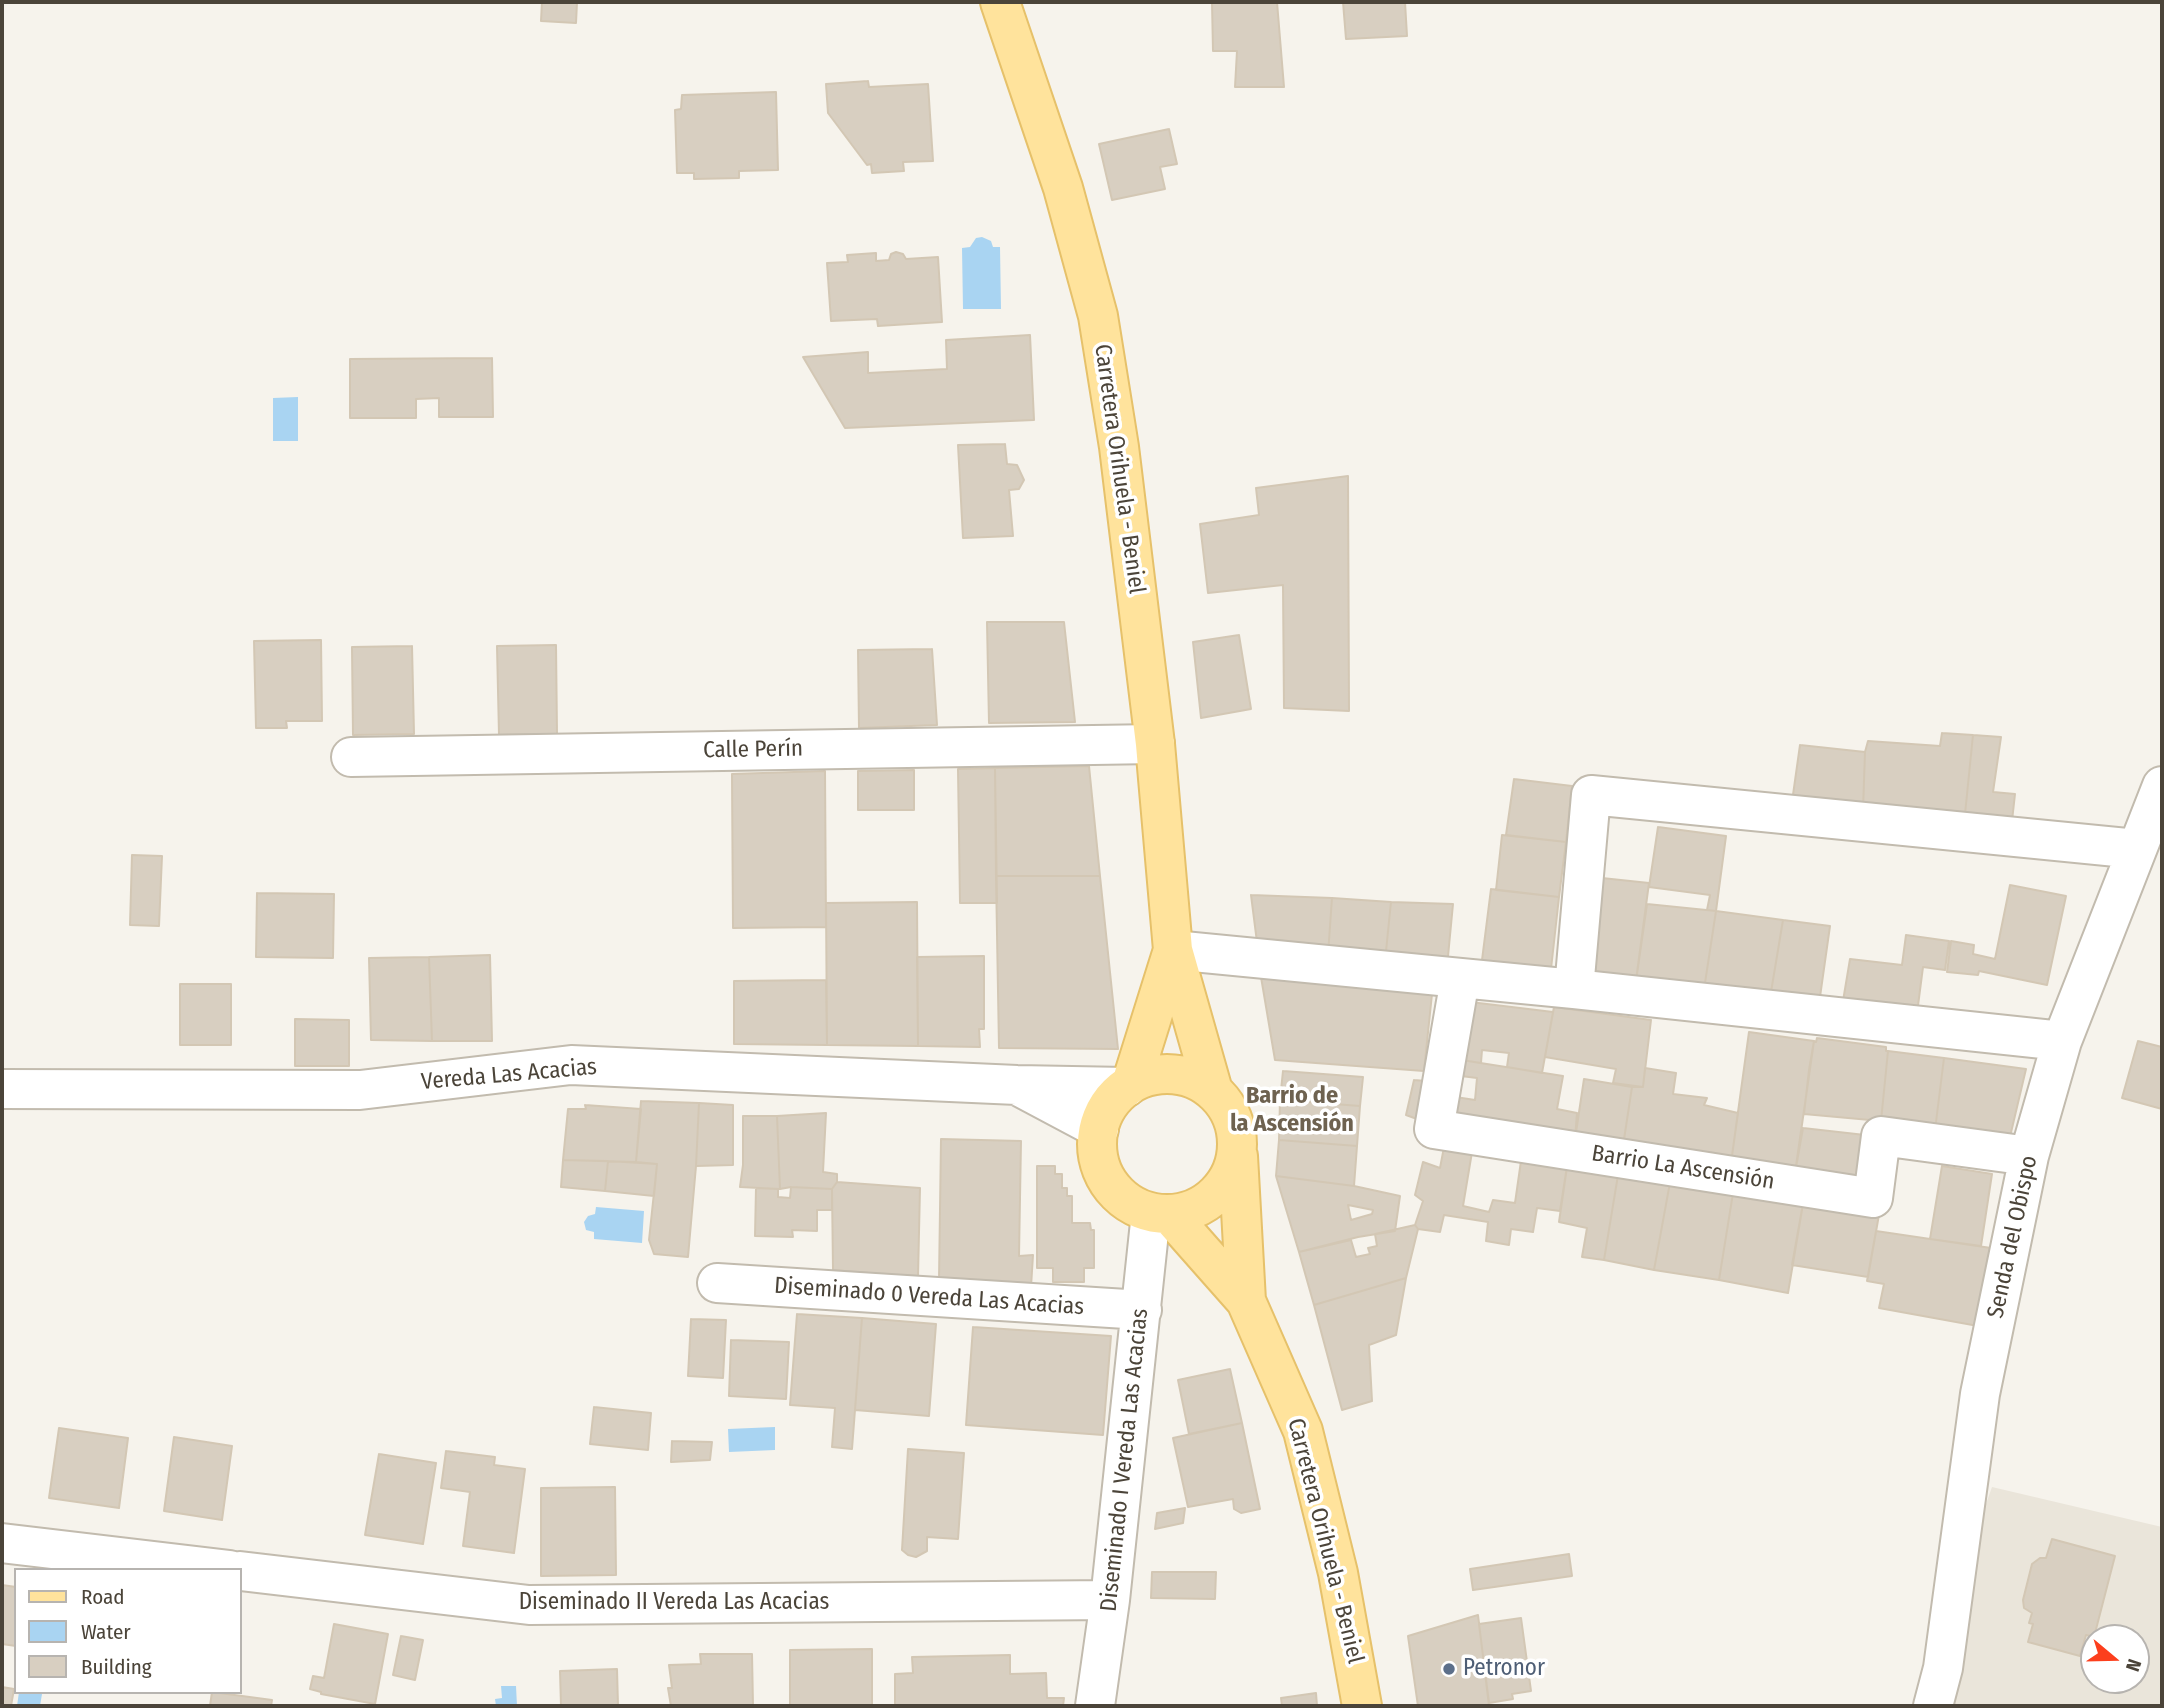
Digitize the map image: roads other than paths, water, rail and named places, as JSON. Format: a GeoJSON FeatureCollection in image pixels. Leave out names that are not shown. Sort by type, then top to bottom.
{"type":"FeatureCollection","features":[{"type":"Feature","properties":{"kind":"main road","name":"Carretera Orihuela - Beniel"},"geometry":{"type":"LineString","coordinates":[[1000,2],[1063,188],[1098,316],[1119,447],[1155,744],[1173,950],[1213,1091]]}},
{"type":"Feature","properties":{"kind":"main road","name":"Carretera Orihuela - Beniel"},"geometry":{"type":"LineString","coordinates":[[1129,1085],[1173,950]]}},
{"type":"Feature","properties":{"kind":"main road"},"geometry":{"type":"LineString","coordinates":[[1174,1074],[1194,1080],[1213,1091],[1225,1104],[1237,1138],[1235,1161],[1226,1183],[1210,1200],[1192,1211],[1161,1214],[1131,1205],[1114,1191],[1102,1172],[1097,1151],[1104,1113],[1114,1098],[1129,1085],[1152,1076],[1174,1074]]}},
{"type":"Feature","properties":{"kind":"main road","name":"Carretera Orihuela - Beniel"},"geometry":{"type":"LineString","coordinates":[[1237,1138],[1246,1301],[1303,1431],[1338,1573],[1362,1706]]}},
{"type":"Feature","properties":{"kind":"main road","name":"Carretera Orihuela - Beniel"},"geometry":{"type":"LineString","coordinates":[[1161,1214],[1246,1301]]}},
{"type":"Feature","properties":{"kind":"street","name":"Calle Perín"},"geometry":{"type":"LineString","coordinates":[[351,757],[1155,744]]}},
{"type":"Feature","properties":{"kind":"street","name":"Senda del Obispo"},"geometry":{"type":"LineString","coordinates":[[1934,1706],[1943,1668],[1980,1394],[2029,1156],[2062,1041],[2162,786]]}},
{"type":"Feature","properties":{"kind":"street"},"geometry":{"type":"LineString","coordinates":[[1574,989],[1591,795],[2137,849]]}},
{"type":"Feature","properties":{"kind":"street"},"geometry":{"type":"LineString","coordinates":[[1173,950],[2062,1041]]}},
{"type":"Feature","properties":{"kind":"street","name":"Barrio La Ascensión"},"geometry":{"type":"LineString","coordinates":[[1460,979],[1434,1129],[1873,1198],[1881,1136],[2029,1156]]}},
{"type":"Feature","properties":{"kind":"street","name":"Vereda Las Acacias"},"geometry":{"type":"LineString","coordinates":[[2,1089],[360,1090],[571,1065],[1017,1085],[1129,1085]]}},
{"type":"Feature","properties":{"kind":"street","name":"Vereda Las Acacias"},"geometry":{"type":"LineString","coordinates":[[1017,1085],[1099,1129]]}},
{"type":"Feature","properties":{"kind":"street","name":"Diseminado I Vereda Las Acacias"},"geometry":{"type":"LineString","coordinates":[[1095,1706],[1110,1600],[1142,1310],[1161,1214]]}},
{"type":"Feature","properties":{"kind":"street","name":"Diseminado 0 Vereda Las Acacias"},"geometry":{"type":"LineString","coordinates":[[717,1283],[1142,1310]]}},
{"type":"Feature","properties":{"kind":"street"},"geometry":{"type":"LineString","coordinates":[[2,1543],[213,1568]]}},
{"type":"Feature","properties":{"kind":"street","name":"Diseminado II Vereda Las Acacias"},"geometry":{"type":"LineString","coordinates":[[242,1571],[529,1605],[1110,1600]]}},
{"type":"Feature","properties":{"kind":"water"},"geometry":{"type":"Polygon","coordinates":[[[982,237],[991,241],[993,247],[1000,247],[1001,309],[963,309],[962,248],[970,247],[976,238],[982,237]]]}},
{"type":"Feature","properties":{"kind":"water"},"geometry":{"type":"Polygon","coordinates":[[[298,397],[298,441],[273,441],[273,398],[298,397]]]}},
{"type":"Feature","properties":{"kind":"water"},"geometry":{"type":"Polygon","coordinates":[[[596,1207],[644,1211],[642,1243],[594,1239],[594,1232],[586,1230],[584,1222],[588,1216],[595,1214],[596,1207]]]}},
{"type":"Feature","properties":{"kind":"water"},"geometry":{"type":"Polygon","coordinates":[[[775,1427],[775,1450],[729,1452],[728,1429],[775,1427]]]}},
{"type":"Feature","properties":{"kind":"water"},"geometry":{"type":"Polygon","coordinates":[[[501,1686],[516,1686],[517,1706],[496,1706],[495,1699],[502,1698],[501,1686]]]}},
{"type":"Feature","properties":{"kind":"water"},"geometry":{"type":"Polygon","coordinates":[[[19,1694],[42,1694],[40,1706],[17,1706],[19,1694]]]}},
{"type":"Feature","properties":{"kind":"place","name":"Petronor"},"geometry":{"type":"Point","coordinates":[1449,1669]}},
{"type":"Feature","properties":{"kind":"district","name":"Barrio de la Ascensión"},"geometry":{"type":"Point","coordinates":[1292,1110]}}]}
